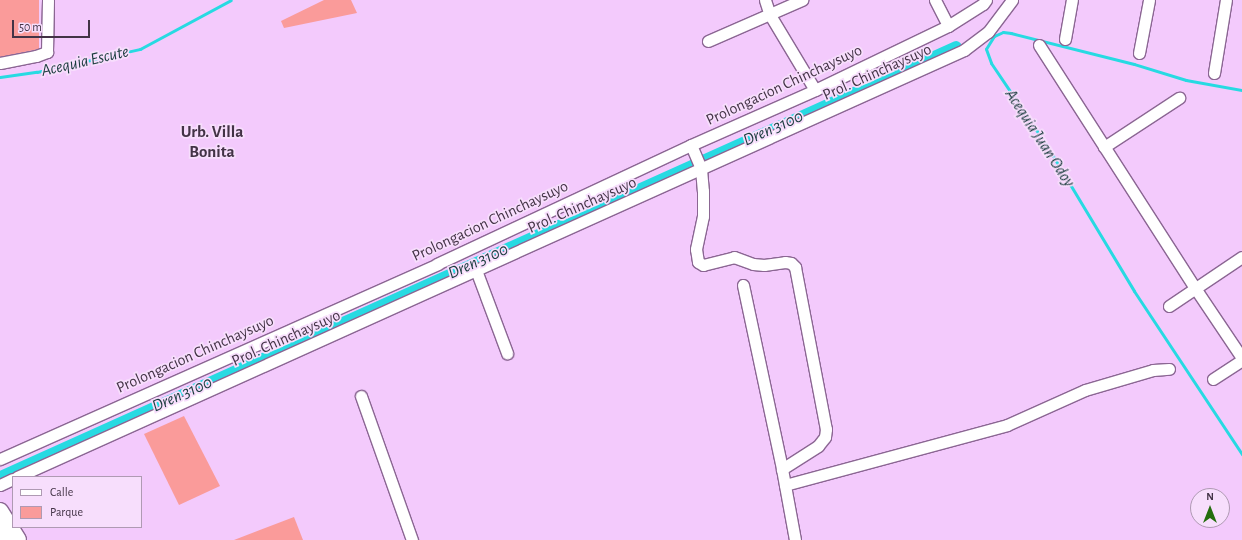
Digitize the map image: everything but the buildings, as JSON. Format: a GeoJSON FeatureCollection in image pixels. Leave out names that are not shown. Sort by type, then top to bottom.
{"type":"FeatureCollection","features":[{"type":"Feature","properties":{"kind":"highway"},"geometry":{"type":"LineString","coordinates":[[0,511],[18,540]]}},
{"type":"Feature","properties":{"kind":"highway"},"geometry":{"type":"LineString","coordinates":[[0,533],[4,540]]}},
{"type":"Feature","properties":{"kind":"street"},"geometry":{"type":"LineString","coordinates":[[0,63],[36,56],[47,52],[48,0]]}},
{"type":"Feature","properties":{"kind":"street"},"geometry":{"type":"LineString","coordinates":[[764,0],[770,15],[814,90]]}},
{"type":"Feature","properties":{"kind":"street"},"geometry":{"type":"LineString","coordinates":[[708,42],[802,0]]}},
{"type":"Feature","properties":{"kind":"street"},"geometry":{"type":"LineString","coordinates":[[934,0],[948,26]]}},
{"type":"Feature","properties":{"kind":"street","name":"Prolongacion Chinchaysuyo"},"geometry":{"type":"LineString","coordinates":[[0,459],[693,149],[948,26],[983,4],[986,0]]}},
{"type":"Feature","properties":{"kind":"street","name":"Prol. Chinchaysuyo"},"geometry":{"type":"LineString","coordinates":[[19,476],[476,270],[700,167],[964,50],[988,32],[1012,0]]}},
{"type":"Feature","properties":{"kind":"street"},"geometry":{"type":"LineString","coordinates":[[1065,39],[1072,0]]}},
{"type":"Feature","properties":{"kind":"street"},"geometry":{"type":"LineString","coordinates":[[1139,53],[1149,0]]}},
{"type":"Feature","properties":{"kind":"street"},"geometry":{"type":"LineString","coordinates":[[1214,73],[1226,0]]}},
{"type":"Feature","properties":{"kind":"street"},"geometry":{"type":"LineString","coordinates":[[1038,45],[1242,359],[1213,379]]}},
{"type":"Feature","properties":{"kind":"street"},"geometry":{"type":"LineString","coordinates":[[1104,147],[1179,98]]}},
{"type":"Feature","properties":{"kind":"street"},"geometry":{"type":"LineString","coordinates":[[693,149],[700,167],[703,191],[703,216],[696,249],[698,262],[703,265],[734,257],[753,264],[764,265],[785,262],[791,263],[797,272],[826,429],[825,437],[818,446],[782,469]]}},
{"type":"Feature","properties":{"kind":"street"},"geometry":{"type":"LineString","coordinates":[[1169,306],[1242,258]]}},
{"type":"Feature","properties":{"kind":"street"},"geometry":{"type":"LineString","coordinates":[[476,270],[507,352]]}},
{"type":"Feature","properties":{"kind":"street"},"geometry":{"type":"LineString","coordinates":[[743,285],[782,469],[795,540]]}},
{"type":"Feature","properties":{"kind":"street"},"geometry":{"type":"LineString","coordinates":[[785,486],[1007,425],[1085,390],[1147,372],[1169,369]]}},
{"type":"Feature","properties":{"kind":"street"},"geometry":{"type":"LineString","coordinates":[[361,396],[412,540]]}},
{"type":"Feature","properties":{"kind":"street"},"geometry":{"type":"LineString","coordinates":[[0,485],[12,479]]}},
{"type":"Feature","properties":{"kind":"green space"},"geometry":{"type":"Polygon","coordinates":[[[0,0],[39,0],[39,49],[0,57],[0,0]]]}},
{"type":"Feature","properties":{"kind":"green space"},"geometry":{"type":"Polygon","coordinates":[[[324,0],[351,0],[357,13],[284,28],[281,21],[324,0]]]}},
{"type":"Feature","properties":{"kind":"green space"},"geometry":{"type":"Polygon","coordinates":[[[184,416],[220,486],[179,505],[144,434],[184,416]]]}},
{"type":"Feature","properties":{"kind":"green space"},"geometry":{"type":"Polygon","coordinates":[[[294,517],[303,540],[234,540],[294,517]]]}},
{"type":"Feature","properties":{"kind":"waterway","name":"Acequia Escute"},"geometry":{"type":"LineString","coordinates":[[0,77],[37,72],[140,49],[231,0]]}},
{"type":"Feature","properties":{"kind":"waterway","name":"Acequia Juan Odoy"},"geometry":{"type":"LineString","coordinates":[[1242,90],[1186,80],[1134,64],[1011,33],[1003,32],[994,36],[986,49],[991,63],[1047,146],[1134,291],[1242,454]]}},
{"type":"Feature","properties":{"kind":"waterway","name":"Dren 3100"},"geometry":{"type":"LineString","coordinates":[[0,476],[956,46]]}},
{"type":"Feature","properties":{"kind":"district","name":"Urb. Villa Bonita"},"geometry":{"type":"Point","coordinates":[212,142]}}]}
